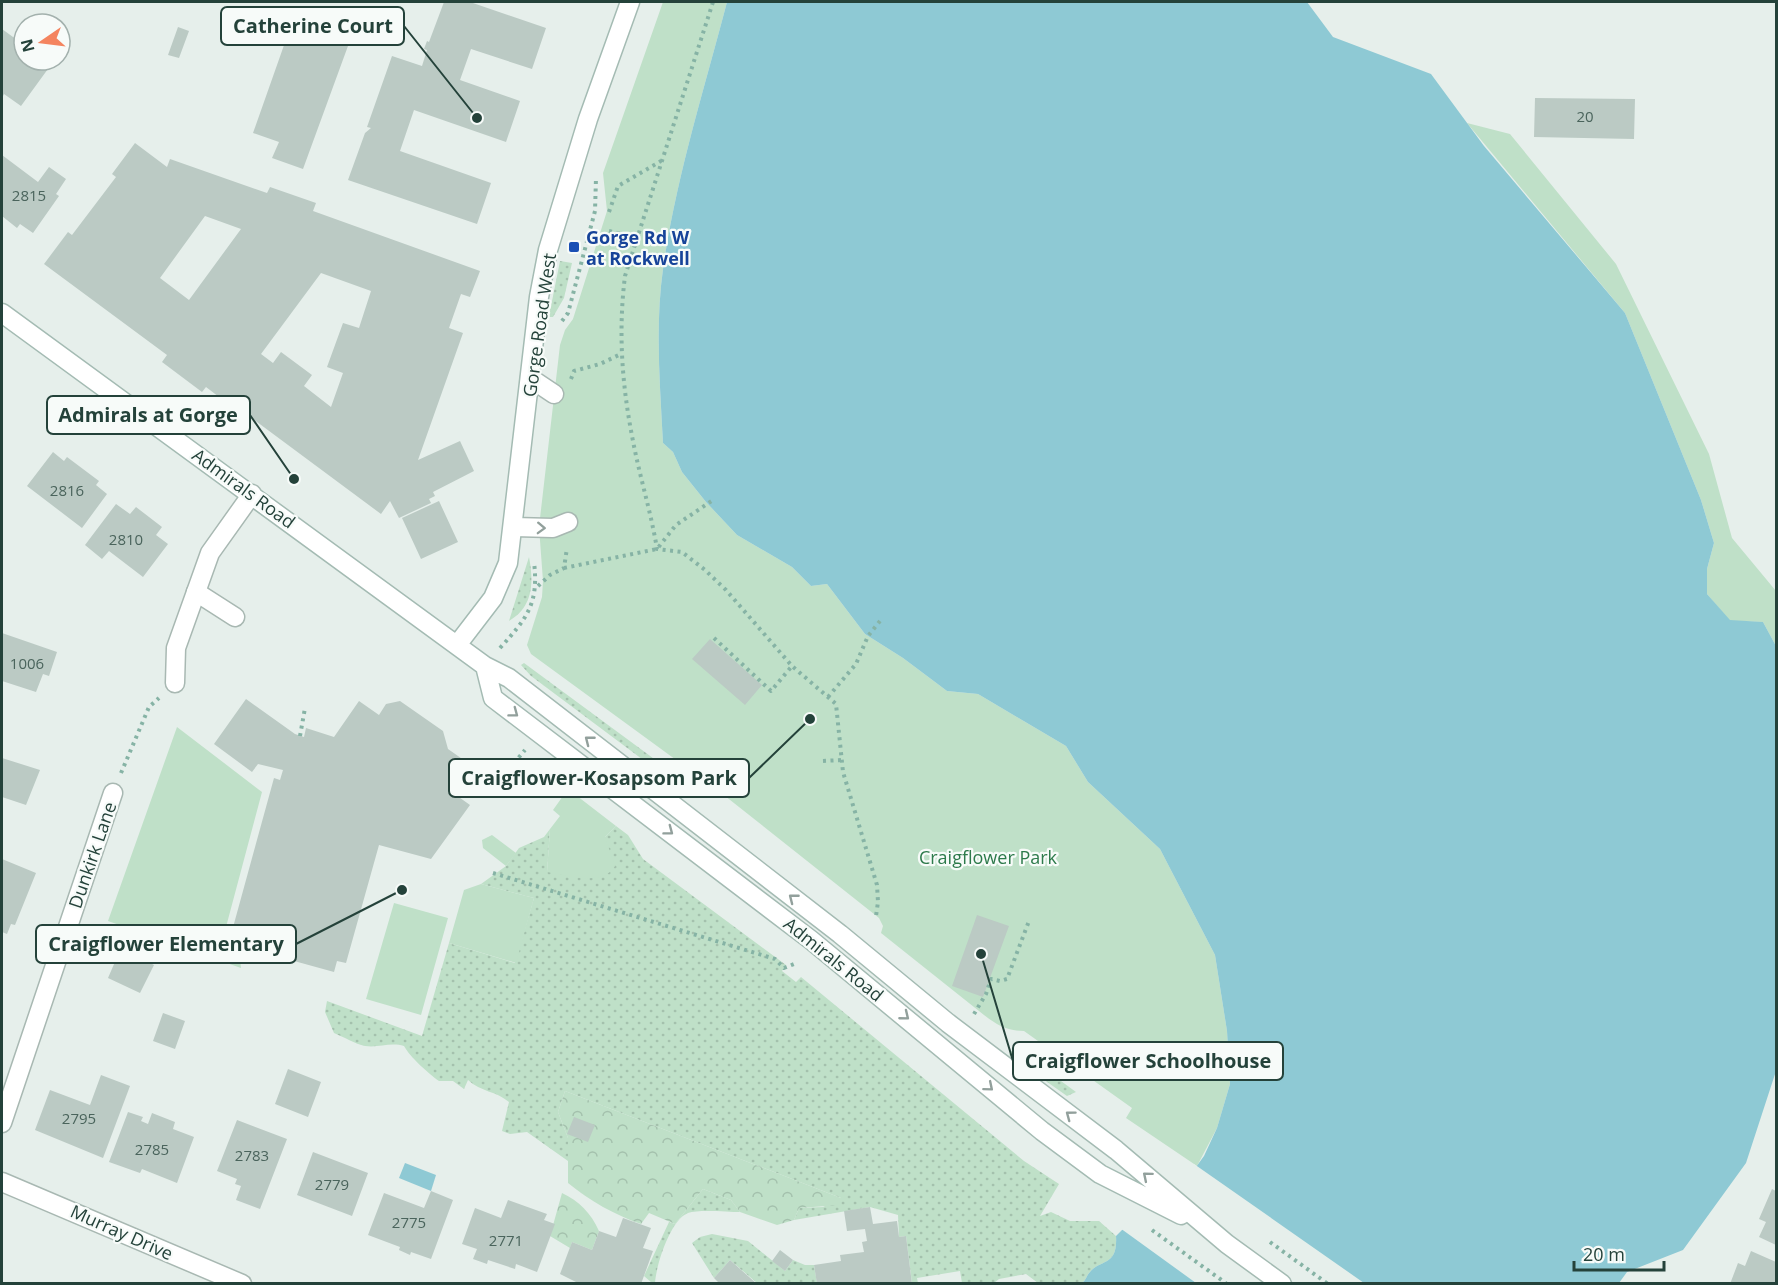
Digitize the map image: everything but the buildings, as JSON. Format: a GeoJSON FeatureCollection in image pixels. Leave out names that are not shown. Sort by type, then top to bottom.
{"type":"FeatureCollection","features":[{"type":"Feature","properties":{"kind":"main road","name":"Gorge Road West"},"geometry":{"type":"LineString","coordinates":[[457,645],[493,598],[508,563],[539,297],[559,209],[630,2]]}},
{"type":"Feature","properties":{"kind":"main road","name":"Admirals Road"},"geometry":{"type":"LineString","coordinates":[[2,313],[485,666],[518,685],[840,934],[948,1023],[1116,1150],[1207,1228],[1282,1284]]}},
{"type":"Feature","properties":{"kind":"main road"},"geometry":{"type":"LineString","coordinates":[[530,378],[554,394]]}},
{"type":"Feature","properties":{"kind":"main road"},"geometry":{"type":"LineString","coordinates":[[175,683],[176,648],[216,542],[252,494]]}},
{"type":"Feature","properties":{"kind":"main road"},"geometry":{"type":"LineString","coordinates":[[514,527],[553,528],[568,522]]}},
{"type":"Feature","properties":{"kind":"main road"},"geometry":{"type":"LineString","coordinates":[[196,592],[235,617]]}},
{"type":"Feature","properties":{"kind":"main road","name":"Admirals Road"},"geometry":{"type":"LineString","coordinates":[[485,666],[493,698],[811,940],[1042,1131],[1100,1174],[1207,1228]]}},
{"type":"Feature","properties":{"kind":"main road","name":"Dunkirk Lane"},"geometry":{"type":"LineString","coordinates":[[2,1123],[112,793]]}},
{"type":"Feature","properties":{"kind":"main road","name":"Murray Drive"},"geometry":{"type":"LineString","coordinates":[[2,1182],[242,1284]]}},
{"type":"Feature","properties":{"kind":"path"},"geometry":{"type":"LineString","coordinates":[[657,549],[651,510],[633,442],[621,354],[620,321],[624,287],[635,237],[713,2]]}},
{"type":"Feature","properties":{"kind":"path"},"geometry":{"type":"LineString","coordinates":[[609,212],[618,186],[662,160]]}},
{"type":"Feature","properties":{"kind":"path"},"geometry":{"type":"LineString","coordinates":[[559,324],[568,313],[594,211],[597,188],[596,170]]}},
{"type":"Feature","properties":{"kind":"path"},"geometry":{"type":"LineString","coordinates":[[609,231],[635,237]]}},
{"type":"Feature","properties":{"kind":"path"},"geometry":{"type":"LineString","coordinates":[[588,367],[621,354]]}},
{"type":"Feature","properties":{"kind":"path"},"geometry":{"type":"LineString","coordinates":[[657,549],[676,525],[695,509],[713,500]]}},
{"type":"Feature","properties":{"kind":"path"},"geometry":{"type":"LineString","coordinates":[[564,568],[568,522]]}},
{"type":"Feature","properties":{"kind":"path"},"geometry":{"type":"LineString","coordinates":[[532,527],[537,587]]}},
{"type":"Feature","properties":{"kind":"path"},"geometry":{"type":"LineString","coordinates":[[505,643],[523,621],[537,587],[549,575],[564,568],[657,549],[682,552],[726,590],[792,666],[836,704],[843,772],[877,885],[876,916]]}},
{"type":"Feature","properties":{"kind":"path"},"geometry":{"type":"LineString","coordinates":[[828,697],[856,664],[868,636],[880,621]]}},
{"type":"Feature","properties":{"kind":"path"},"geometry":{"type":"LineString","coordinates":[[714,638],[771,691],[792,666]]}},
{"type":"Feature","properties":{"kind":"path"},"geometry":{"type":"LineString","coordinates":[[112,793],[149,707],[175,683]]}},
{"type":"Feature","properties":{"kind":"path"},"geometry":{"type":"LineString","coordinates":[[300,736],[304,708]]}},
{"type":"Feature","properties":{"kind":"path"},"geometry":{"type":"LineString","coordinates":[[508,769],[525,749]]}},
{"type":"Feature","properties":{"kind":"path"},"geometry":{"type":"LineString","coordinates":[[823,761],[842,760]]}},
{"type":"Feature","properties":{"kind":"path"},"geometry":{"type":"LineString","coordinates":[[493,873],[775,959],[784,968],[794,964]]}},
{"type":"Feature","properties":{"kind":"path"},"geometry":{"type":"LineString","coordinates":[[974,1015],[986,994],[991,979],[1000,981],[1007,979],[1029,921]]}},
{"type":"Feature","properties":{"kind":"path"},"geometry":{"type":"LineString","coordinates":[[1146,1226],[1227,1284]]}},
{"type":"Feature","properties":{"kind":"green space","name":"Craigflower Park"},"geometry":{"type":"Polygon","coordinates":[[[663,2],[727,2],[675,201],[663,269],[659,334],[663,443],[673,452],[682,472],[706,502],[737,535],[792,567],[811,586],[827,584],[865,634],[903,658],[947,691],[978,694],[1066,746],[1088,782],[1160,849],[1215,955],[1227,1031],[1230,1084],[1217,1128],[1197,1166],[1126,1118],[1132,1108],[1024,1031],[1012,1030],[993,1022],[881,933],[883,926],[879,918],[720,792],[531,654],[527,645],[542,597],[539,527],[560,345],[565,330],[573,319],[607,211],[603,173],[663,2]]]}},
{"type":"Feature","properties":{"kind":"green space"},"geometry":{"type":"Polygon","coordinates":[[[1467,123],[1510,134],[1616,264],[1709,454],[1732,538],[1776,591],[1776,646],[1763,622],[1730,621],[1707,594],[1707,569],[1714,543],[1701,500],[1625,313],[1467,123]]]}},
{"type":"Feature","properties":{"kind":"green space"},"geometry":{"type":"Polygon","coordinates":[[[560,261],[572,263],[564,298],[553,317],[549,317],[550,311],[560,261]]]}},
{"type":"Feature","properties":{"kind":"green space"},"geometry":{"type":"Polygon","coordinates":[[[529,557],[530,594],[523,609],[509,621],[529,557]]]}},
{"type":"Feature","properties":{"kind":"green space"},"geometry":{"type":"Polygon","coordinates":[[[524,663],[680,778],[684,784],[674,783],[531,676],[521,665],[524,663]]]}},
{"type":"Feature","properties":{"kind":"green space"},"geometry":{"type":"Polygon","coordinates":[[[177,727],[262,792],[226,927],[239,950],[241,968],[108,921],[177,727]]]}},
{"type":"Feature","properties":{"kind":"green space"},"geometry":{"type":"Polygon","coordinates":[[[568,789],[616,826],[605,837],[615,866],[602,876],[584,878],[547,872],[550,829],[560,816],[553,810],[568,789]]]}},
{"type":"Feature","properties":{"kind":"green space"},"geometry":{"type":"Polygon","coordinates":[[[616,826],[628,835],[643,859],[786,965],[782,971],[796,982],[801,977],[1024,1161],[1059,1184],[1040,1216],[1051,1212],[1070,1221],[1099,1221],[1116,1236],[1116,1246],[1111,1258],[1094,1268],[1082,1283],[1038,1283],[1026,1274],[999,1279],[994,1283],[962,1283],[960,1271],[917,1278],[918,1283],[912,1283],[906,1236],[899,1237],[898,1215],[870,1207],[794,1220],[799,1208],[823,1207],[841,1198],[565,1091],[558,1112],[568,1138],[568,1161],[527,1132],[510,1134],[502,1131],[509,1102],[504,1098],[468,1080],[464,1089],[453,1081],[439,1081],[410,1055],[404,1046],[365,1046],[334,1033],[325,1012],[327,1001],[422,1036],[449,943],[515,963],[534,898],[481,884],[506,866],[519,848],[544,837],[550,829],[547,872],[605,837],[616,826]]]}},
{"type":"Feature","properties":{"kind":"green space"},"geometry":{"type":"Polygon","coordinates":[[[492,835],[516,853],[506,866],[483,848],[482,840],[492,835]]]}},
{"type":"Feature","properties":{"kind":"green space"},"geometry":{"type":"Polygon","coordinates":[[[481,884],[534,898],[516,963],[449,943],[464,890],[481,884]]]}},
{"type":"Feature","properties":{"kind":"green space"},"geometry":{"type":"Polygon","coordinates":[[[394,903],[448,918],[421,1015],[366,999],[394,903]]]}},
{"type":"Feature","properties":{"kind":"green space"},"geometry":{"type":"Polygon","coordinates":[[[1011,1051],[1024,1054],[1076,1092],[1067,1096],[1009,1055],[1011,1051]]]}},
{"type":"Feature","properties":{"kind":"green space"},"geometry":{"type":"Polygon","coordinates":[[[565,1091],[841,1198],[840,1205],[799,1208],[794,1220],[777,1225],[740,1212],[731,1200],[703,1189],[675,1224],[649,1213],[641,1224],[631,1220],[594,1202],[568,1183],[568,1138],[558,1112],[565,1091]]]}},
{"type":"Feature","properties":{"kind":"green space"},"geometry":{"type":"Polygon","coordinates":[[[703,1189],[731,1200],[740,1212],[699,1211],[681,1217],[675,1224],[703,1189]]]}},
{"type":"Feature","properties":{"kind":"green space"},"geometry":{"type":"Polygon","coordinates":[[[562,1193],[584,1208],[596,1225],[599,1231],[592,1250],[572,1242],[570,1248],[550,1236],[562,1193]]]}},
{"type":"Feature","properties":{"kind":"green space"},"geometry":{"type":"Polygon","coordinates":[[[669,1222],[675,1224],[665,1244],[655,1283],[644,1276],[669,1222]]]}},
{"type":"Feature","properties":{"kind":"green space"},"geometry":{"type":"Polygon","coordinates":[[[712,1234],[748,1241],[785,1271],[793,1260],[805,1265],[814,1265],[817,1283],[757,1283],[730,1260],[714,1278],[692,1243],[700,1237],[712,1234]]]}},
{"type":"Feature","properties":{"kind":"water"},"geometry":{"type":"Polygon","coordinates":[[[727,2],[1307,2],[1333,37],[1431,74],[1484,146],[1625,313],[1701,500],[1714,543],[1707,569],[1707,594],[1730,620],[1763,622],[1776,646],[1776,1071],[1746,1163],[1683,1250],[1627,1272],[1619,1283],[1082,1283],[1094,1268],[1111,1258],[1116,1246],[1116,1236],[1122,1230],[1183,1185],[1204,1156],[1217,1128],[1230,1084],[1227,1031],[1215,955],[1160,849],[1088,782],[1066,746],[978,694],[947,691],[903,658],[865,634],[827,584],[811,586],[792,567],[737,535],[706,502],[682,472],[673,452],[663,443],[659,334],[663,269],[675,201],[727,2]]]}},
{"type":"Feature","properties":{"kind":"water"},"geometry":{"type":"Polygon","coordinates":[[[405,1163],[436,1175],[431,1191],[399,1178],[405,1163]]]}},
{"type":"Feature","properties":{"kind":"pier"},"geometry":{"type":"Polygon","coordinates":[[[1194,1164],[1364,1283],[1196,1283],[1120,1228],[1152,1199],[1181,1183],[1194,1164]]]}},
{"type":"Feature","properties":{"kind":"place","name":"Catherine Court"},"geometry":{"type":"Point","coordinates":[477,118]}},
{"type":"Feature","properties":{"kind":"place","name":"Gorge Rd W at Rockwell"},"geometry":{"type":"Point","coordinates":[574,247]}},
{"type":"Feature","properties":{"kind":"place","name":"Admirals at Gorge"},"geometry":{"type":"Point","coordinates":[294,479]}},
{"type":"Feature","properties":{"kind":"place","name":"Craigflower-Kosapsom Park"},"geometry":{"type":"Point","coordinates":[810,719]}},
{"type":"Feature","properties":{"kind":"place","name":"Craigflower Elementary"},"geometry":{"type":"Point","coordinates":[402,890]}},
{"type":"Feature","properties":{"kind":"place","name":"Craigflower Schoolhouse"},"geometry":{"type":"Point","coordinates":[981,954]}}]}
